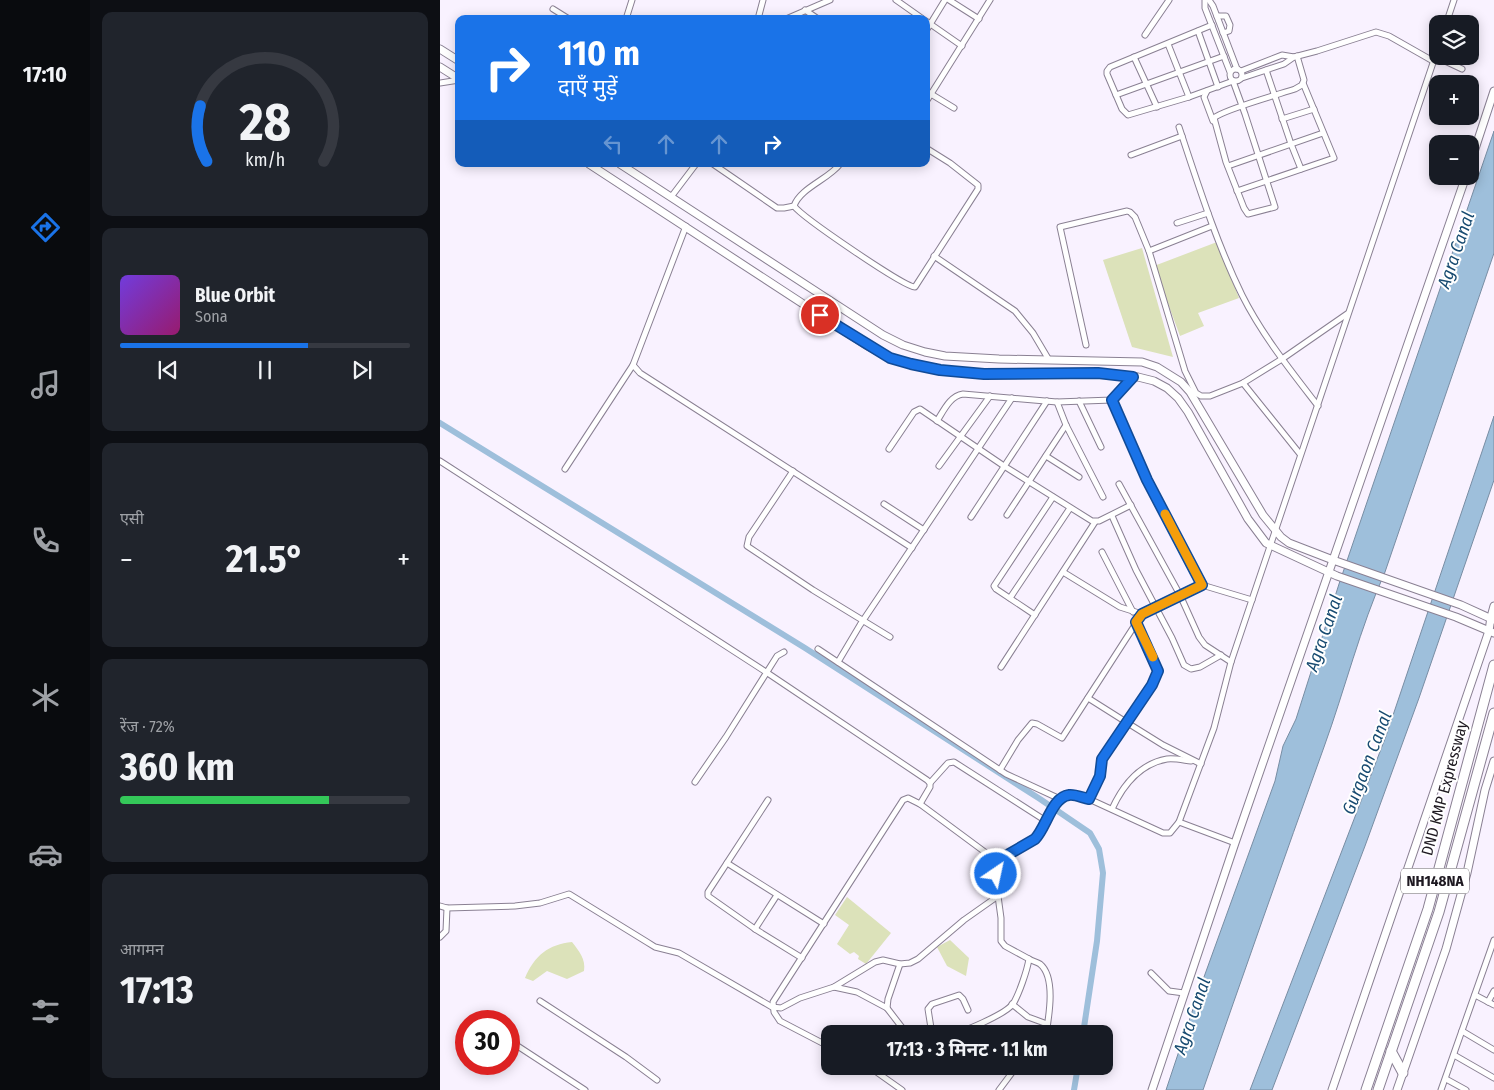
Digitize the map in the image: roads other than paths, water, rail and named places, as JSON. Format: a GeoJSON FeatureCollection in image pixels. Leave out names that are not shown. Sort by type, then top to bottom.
{"type":"FeatureCollection","features":[{"type":"Feature","properties":{"kind":"highway","name":"DND KMP Expressway"},"geometry":{"type":"LineString","coordinates":[[1366,1090],[1428,909],[1493,666]]}},
{"type":"Feature","properties":{"kind":"highway","name":"DND KMP Expressway"},"geometry":{"type":"LineString","coordinates":[[1378,1090],[1439,912],[1494,712]]}},
{"type":"Feature","properties":{"kind":"highway"},"geometry":{"type":"LineString","coordinates":[[1391,1051],[1403,1073]]}},
{"type":"Feature","properties":{"kind":"street"},"geometry":{"type":"LineString","coordinates":[[627,15],[632,0]]}},
{"type":"Feature","properties":{"kind":"street"},"geometry":{"type":"LineString","coordinates":[[759,15],[763,0]]}},
{"type":"Feature","properties":{"kind":"street"},"geometry":{"type":"LineString","coordinates":[[794,15],[830,0]]}},
{"type":"Feature","properties":{"kind":"street"},"geometry":{"type":"LineString","coordinates":[[896,0],[917,15]]}},
{"type":"Feature","properties":{"kind":"street"},"geometry":{"type":"LineString","coordinates":[[930,21],[947,0],[979,19]]}},
{"type":"Feature","properties":{"kind":"street"},"geometry":{"type":"LineString","coordinates":[[930,92],[962,46],[990,0]]}},
{"type":"Feature","properties":{"kind":"street"},"geometry":{"type":"LineString","coordinates":[[1145,35],[1169,0]]}},
{"type":"Feature","properties":{"kind":"street"},"geometry":{"type":"LineString","coordinates":[[1207,0],[1217,15],[1242,78]]}},
{"type":"Feature","properties":{"kind":"street"},"geometry":{"type":"LineString","coordinates":[[1207,0],[1205,5],[1208,16],[1242,106],[1275,207],[1248,214],[1237,191],[1204,97],[1207,91]]}},
{"type":"Feature","properties":{"kind":"street"},"geometry":{"type":"LineString","coordinates":[[1449,15],[1454,0]]}},
{"type":"Feature","properties":{"kind":"street"},"geometry":{"type":"LineString","coordinates":[[553,9],[563,15]]}},
{"type":"Feature","properties":{"kind":"street"},"geometry":{"type":"LineString","coordinates":[[805,10],[812,15]]}},
{"type":"Feature","properties":{"kind":"street"},"geometry":{"type":"LineString","coordinates":[[1208,16],[1226,16],[1230,25],[1229,30],[1224,33]]}},
{"type":"Feature","properties":{"kind":"street"},"geometry":{"type":"LineString","coordinates":[[930,24],[962,46]]}},
{"type":"Feature","properties":{"kind":"street"},"geometry":{"type":"LineString","coordinates":[[1212,25],[1110,67],[1107,71],[1122,109],[1128,115],[1190,97],[1284,64],[1295,56]]}},
{"type":"Feature","properties":{"kind":"street"},"geometry":{"type":"LineString","coordinates":[[1198,32],[1218,87]]}},
{"type":"Feature","properties":{"kind":"street"},"geometry":{"type":"LineString","coordinates":[[1230,72],[1233,69],[1239,70],[1282,55],[1295,56],[1317,51],[1376,32],[1390,36],[1429,59]]}},
{"type":"Feature","properties":{"kind":"street"},"geometry":{"type":"LineString","coordinates":[[1168,44],[1190,97]]}},
{"type":"Feature","properties":{"kind":"street"},"geometry":{"type":"LineString","coordinates":[[440,49],[455,58]]}},
{"type":"Feature","properties":{"kind":"street"},"geometry":{"type":"LineString","coordinates":[[1116,95],[1224,56]]}},
{"type":"Feature","properties":{"kind":"street"},"geometry":{"type":"LineString","coordinates":[[1237,191],[1334,158],[1295,56]]}},
{"type":"Feature","properties":{"kind":"street"},"geometry":{"type":"LineString","coordinates":[[1134,57],[1157,107]]}},
{"type":"Feature","properties":{"kind":"street"},"geometry":{"type":"LineString","coordinates":[[997,861],[1035,839],[1059,800],[1072,795],[1089,799],[1163,833],[1170,833],[1179,822],[1214,728],[1231,662],[1274,531],[1318,406],[1432,65]]}},
{"type":"Feature","properties":{"kind":"street"},"geometry":{"type":"LineString","coordinates":[[1453,65],[1462,70]]}},
{"type":"Feature","properties":{"kind":"street"},"geometry":{"type":"LineString","coordinates":[[440,67],[455,77]]}},
{"type":"Feature","properties":{"kind":"street"},"geometry":{"type":"LineString","coordinates":[[1266,70],[1301,169]]}},
{"type":"Feature","properties":{"kind":"street"},"geometry":{"type":"LineString","coordinates":[[440,84],[455,81]]}},
{"type":"Feature","properties":{"kind":"street"},"geometry":{"type":"LineString","coordinates":[[1214,122],[1214,118],[1218,114],[1300,87],[1304,83]]}},
{"type":"Feature","properties":{"kind":"street"},"geometry":{"type":"LineString","coordinates":[[1479,137],[1494,91]]}},
{"type":"Feature","properties":{"kind":"street"},"geometry":{"type":"LineString","coordinates":[[930,94],[954,108]]}},
{"type":"Feature","properties":{"kind":"street"},"geometry":{"type":"LineString","coordinates":[[1282,119],[1314,109]]}},
{"type":"Feature","properties":{"kind":"street"},"geometry":{"type":"LineString","coordinates":[[1179,127],[1212,226],[1243,297],[1282,359],[1318,406]]}},
{"type":"Feature","properties":{"kind":"street"},"geometry":{"type":"LineString","coordinates":[[1228,166],[1323,133]]}},
{"type":"Feature","properties":{"kind":"street"},"geometry":{"type":"LineString","coordinates":[[1130,155],[1182,136]]}},
{"type":"Feature","properties":{"kind":"street"},"geometry":{"type":"LineString","coordinates":[[794,206],[852,249],[908,286],[915,287],[978,189],[978,185],[950,163],[930,150]]}},
{"type":"Feature","properties":{"kind":"street"},"geometry":{"type":"LineString","coordinates":[[594,167],[859,340],[890,358],[940,370],[984,374],[1098,373],[1154,381],[1167,388],[1178,398],[1188,412],[1248,519],[1260,537],[1270,546],[1329,573],[1456,617],[1492,632]]}},
{"type":"Feature","properties":{"kind":"street"},"geometry":{"type":"LineString","coordinates":[[625,167],[883,336],[903,345],[945,356],[1142,362],[1168,373],[1181,382],[1197,401],[1263,515],[1274,531],[1289,543],[1492,618]]}},
{"type":"Feature","properties":{"kind":"street"},"geometry":{"type":"LineString","coordinates":[[671,197],[694,167]]}},
{"type":"Feature","properties":{"kind":"street"},"geometry":{"type":"LineString","coordinates":[[717,167],[777,208],[794,206],[800,196],[837,167]]}},
{"type":"Feature","properties":{"kind":"street"},"geometry":{"type":"LineString","coordinates":[[1152,1090],[1235,843],[1463,185]]}},
{"type":"Feature","properties":{"kind":"street"},"geometry":{"type":"LineString","coordinates":[[1086,345],[1060,228],[1130,212],[1135,217],[1149,251],[1185,371],[1196,393],[1206,397],[1243,383],[1348,314]]}},
{"type":"Feature","properties":{"kind":"street"},"geometry":{"type":"LineString","coordinates":[[1177,223],[1208,213]]}},
{"type":"Feature","properties":{"kind":"street"},"geometry":{"type":"LineString","coordinates":[[565,469],[633,365],[686,226]]}},
{"type":"Feature","properties":{"kind":"street"},"geometry":{"type":"LineString","coordinates":[[1149,251],[1212,226]]}},
{"type":"Feature","properties":{"kind":"street"},"geometry":{"type":"LineString","coordinates":[[934,256],[1015,311],[1033,333],[1049,360]]}},
{"type":"Feature","properties":{"kind":"street"},"geometry":{"type":"LineString","coordinates":[[633,365],[640,373],[912,548]]}},
{"type":"Feature","properties":{"kind":"street"},"geometry":{"type":"LineString","coordinates":[[937,421],[956,395],[1057,402],[1112,400],[1133,377]]}},
{"type":"Feature","properties":{"kind":"street"},"geometry":{"type":"LineString","coordinates":[[1243,383],[1300,454]]}},
{"type":"Feature","properties":{"kind":"street"},"geometry":{"type":"LineString","coordinates":[[939,466],[990,396]]}},
{"type":"Feature","properties":{"kind":"street"},"geometry":{"type":"LineString","coordinates":[[838,662],[863,621],[1012,398]]}},
{"type":"Feature","properties":{"kind":"street"},"geometry":{"type":"LineString","coordinates":[[1112,400],[1147,480],[1202,585]]}},
{"type":"Feature","properties":{"kind":"street"},"geometry":{"type":"LineString","coordinates":[[971,517],[1047,401]]}},
{"type":"Feature","properties":{"kind":"street"},"geometry":{"type":"LineString","coordinates":[[1057,402],[1066,425],[1103,497]]}},
{"type":"Feature","properties":{"kind":"street"},"geometry":{"type":"LineString","coordinates":[[1079,402],[1101,447]]}},
{"type":"Feature","properties":{"kind":"street"},"geometry":{"type":"LineString","coordinates":[[889,449],[918,409],[1029,482],[1095,522]]}},
{"type":"Feature","properties":{"kind":"street"},"geometry":{"type":"LineString","coordinates":[[1007,515],[1066,425]]}},
{"type":"Feature","properties":{"kind":"street"},"geometry":{"type":"LineString","coordinates":[[1046,456],[1079,477]]}},
{"type":"Feature","properties":{"kind":"street"},"geometry":{"type":"LineString","coordinates":[[440,461],[766,672],[930,783]]}},
{"type":"Feature","properties":{"kind":"street"},"geometry":{"type":"LineString","coordinates":[[793,471],[749,537],[746,546],[890,637]]}},
{"type":"Feature","properties":{"kind":"street"},"geometry":{"type":"LineString","coordinates":[[1119,484],[1180,596],[1199,638],[1205,645],[1231,662]]}},
{"type":"Feature","properties":{"kind":"street"},"geometry":{"type":"LineString","coordinates":[[1035,615],[994,586],[1053,497]]}},
{"type":"Feature","properties":{"kind":"street"},"geometry":{"type":"LineString","coordinates":[[884,504],[924,530]]}},
{"type":"Feature","properties":{"kind":"street"},"geometry":{"type":"LineString","coordinates":[[1001,667],[1095,522],[1112,516],[1131,505]]}},
{"type":"Feature","properties":{"kind":"street"},"geometry":{"type":"LineString","coordinates":[[1010,598],[1070,508]]}},
{"type":"Feature","properties":{"kind":"street"},"geometry":{"type":"LineString","coordinates":[[1112,516],[1136,570],[1184,665],[1191,669],[1200,667],[1221,655]]}},
{"type":"Feature","properties":{"kind":"street"},"geometry":{"type":"LineString","coordinates":[[1102,552],[1134,613]]}},
{"type":"Feature","properties":{"kind":"street"},"geometry":{"type":"LineString","coordinates":[[1063,572],[1120,607],[1142,614]]}},
{"type":"Feature","properties":{"kind":"street"},"geometry":{"type":"LineString","coordinates":[[1000,770],[1018,740],[1032,723],[1038,724],[1062,738],[1142,614],[1202,585],[1252,600]]}},
{"type":"Feature","properties":{"kind":"street"},"geometry":{"type":"LineString","coordinates":[[1332,1090],[1492,632],[1494,606]]}},
{"type":"Feature","properties":{"kind":"street"},"geometry":{"type":"LineString","coordinates":[[1089,799],[1100,776],[1102,759],[1152,685],[1158,671],[1136,622]]}},
{"type":"Feature","properties":{"kind":"street"},"geometry":{"type":"LineString","coordinates":[[818,649],[1000,770],[1059,800]]}},
{"type":"Feature","properties":{"kind":"street"},"geometry":{"type":"LineString","coordinates":[[695,782],[726,737],[766,672],[777,656],[784,652]]}},
{"type":"Feature","properties":{"kind":"street"},"geometry":{"type":"LineString","coordinates":[[1088,698],[1163,745],[1201,764]]}},
{"type":"Feature","properties":{"kind":"street"},"geometry":{"type":"LineString","coordinates":[[1112,810],[1119,794],[1129,780],[1148,766],[1168,759],[1196,761]]}},
{"type":"Feature","properties":{"kind":"street"},"geometry":{"type":"LineString","coordinates":[[1397,1090],[1446,949],[1468,873],[1494,761]]}},
{"type":"Feature","properties":{"kind":"street"},"geometry":{"type":"LineString","coordinates":[[920,804],[930,783],[948,763],[954,762],[1046,821]]}},
{"type":"Feature","properties":{"kind":"street"},"geometry":{"type":"LineString","coordinates":[[821,1043],[776,1017],[772,1007],[776,995],[802,958],[903,800],[908,798],[920,804],[997,861]]}},
{"type":"Feature","properties":{"kind":"street"},"geometry":{"type":"LineString","coordinates":[[768,800],[708,892],[708,896],[802,958]]}},
{"type":"Feature","properties":{"kind":"street"},"geometry":{"type":"LineString","coordinates":[[1179,822],[1235,843]]}},
{"type":"Feature","properties":{"kind":"street"},"geometry":{"type":"LineString","coordinates":[[997,861],[996,874],[999,887],[1002,944],[1041,965],[1049,979],[1047,1024],[1028,1017],[1012,1004]]}},
{"type":"Feature","properties":{"kind":"street"},"geometry":{"type":"LineString","coordinates":[[727,863],[824,924]]}},
{"type":"Feature","properties":{"kind":"street"},"geometry":{"type":"LineString","coordinates":[[440,906],[447,908],[515,906],[540,903],[569,894],[656,947],[679,953],[772,1007],[781,1008],[800,998],[834,987],[875,962],[883,960],[900,964],[910,963],[918,959],[964,920],[998,896]]}},
{"type":"Feature","properties":{"kind":"street"},"geometry":{"type":"LineString","coordinates":[[756,929],[777,895]]}},
{"type":"Feature","properties":{"kind":"street"},"geometry":{"type":"LineString","coordinates":[[440,937],[446,931],[447,908]]}},
{"type":"Feature","properties":{"kind":"street"},"geometry":{"type":"LineString","coordinates":[[1441,1090],[1494,940]]}},
{"type":"Feature","properties":{"kind":"street"},"geometry":{"type":"LineString","coordinates":[[982,1025],[1005,1011],[1012,1004],[1029,960]]}},
{"type":"Feature","properties":{"kind":"street"},"geometry":{"type":"LineString","coordinates":[[887,1008],[888,999],[900,964]]}},
{"type":"Feature","properties":{"kind":"street"},"geometry":{"type":"LineString","coordinates":[[1151,973],[1171,992],[1184,993]]}},
{"type":"Feature","properties":{"kind":"street"},"geometry":{"type":"LineString","coordinates":[[834,987],[863,995],[887,1008],[900,1025]]}},
{"type":"Feature","properties":{"kind":"street"},"geometry":{"type":"LineString","coordinates":[[1488,1002],[1494,991]]}},
{"type":"Feature","properties":{"kind":"street"},"geometry":{"type":"LineString","coordinates":[[931,1025],[928,1009],[932,1004],[959,995],[963,998],[968,1010]]}},
{"type":"Feature","properties":{"kind":"street"},"geometry":{"type":"LineString","coordinates":[[1475,995],[1494,1005]]}},
{"type":"Feature","properties":{"kind":"street"},"geometry":{"type":"LineString","coordinates":[[540,1002],[626,1057],[657,1080]]}},
{"type":"Feature","properties":{"kind":"street"},"geometry":{"type":"LineString","coordinates":[[1462,1032],[1494,1050]]}},
{"type":"Feature","properties":{"kind":"street"},"geometry":{"type":"LineString","coordinates":[[520,1048],[585,1090]]}},
{"type":"Feature","properties":{"kind":"street"},"geometry":{"type":"LineString","coordinates":[[1454,1056],[1494,1078]]}},
{"type":"Feature","properties":{"kind":"street"},"geometry":{"type":"LineString","coordinates":[[885,1075],[902,1090]]}},
{"type":"Feature","properties":{"kind":"street"},"geometry":{"type":"LineString","coordinates":[[999,1090],[1011,1075]]}},
{"type":"Feature","properties":{"kind":"street"},"geometry":{"type":"LineString","coordinates":[[1446,1079],[1466,1090]]}},
{"type":"Feature","properties":{"kind":"water","name":"Agra Canal"},"geometry":{"type":"Polygon","coordinates":[[[1494,131],[1494,253],[1385,572],[1368,615],[1332,725],[1203,1090],[1166,1090],[1200,988],[1275,781],[1283,746],[1296,719],[1339,584],[1476,185],[1479,185],[1479,175],[1494,131]]]}},
{"type":"Feature","properties":{"kind":"water"},"geometry":{"type":"Polygon","coordinates":[[[1494,416],[1494,480],[1419,698],[1272,1090],[1250,1090],[1386,736],[1494,416]]]}},
{"type":"Feature","properties":{"kind":"waterway"},"geometry":{"type":"LineString","coordinates":[[440,423],[805,648],[1090,833],[1099,849],[1103,873],[1097,941],[1084,1025]]}},
{"type":"Feature","properties":{"kind":"waterway"},"geometry":{"type":"LineString","coordinates":[[1074,1090],[1076,1075]]}},
{"type":"Feature","properties":{"kind":"water label","name":"Gurgaon Canal"},"geometry":{"type":"Point","coordinates":[1367,763]}}]}
